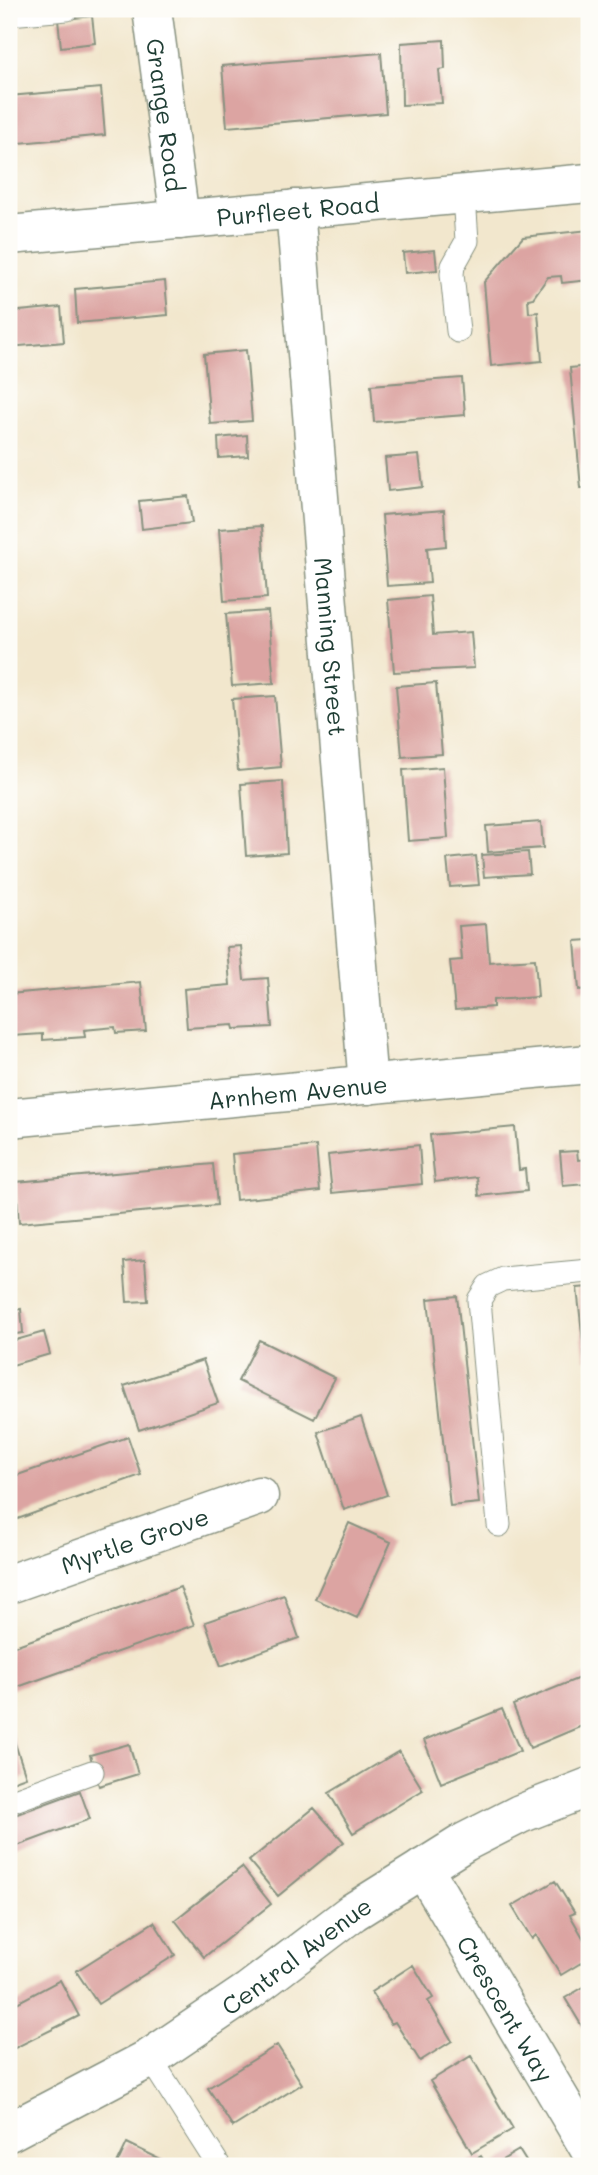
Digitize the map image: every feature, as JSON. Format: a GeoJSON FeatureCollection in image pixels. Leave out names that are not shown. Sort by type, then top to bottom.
{"type":"FeatureCollection","features":[{"type":"Feature","properties":{"kind":"street","name":"Grange Road"},"geometry":{"type":"LineString","coordinates":[[152,9],[180,220]]}},
{"type":"Feature","properties":{"kind":"street","name":"Purfleet Road"},"geometry":{"type":"LineString","coordinates":[[9,235],[589,183]]}},
{"type":"Feature","properties":{"kind":"street","name":"Manning Street"},"geometry":{"type":"LineString","coordinates":[[295,209],[368,1086]]}},
{"type":"Feature","properties":{"kind":"street","name":"Arnhem Avenue"},"geometry":{"type":"LineString","coordinates":[[9,1118],[589,1065]]}},
{"type":"Feature","properties":{"kind":"street","name":"Myrtle Grove"},"geometry":{"type":"LineString","coordinates":[[9,1584],[259,1496]]}},
{"type":"Feature","properties":{"kind":"street","name":"Central Avenue"},"geometry":{"type":"LineString","coordinates":[[9,2132],[150,2058],[249,1992],[353,1912],[423,1868],[520,1814],[589,1787]]}},
{"type":"Feature","properties":{"kind":"street","name":"Crescent Way"},"geometry":{"type":"LineString","coordinates":[[423,1868],[589,2148]]}},
{"type":"Feature","properties":{"kind":"lane"},"geometry":{"type":"LineString","coordinates":[[9,14],[67,9]]}},
{"type":"Feature","properties":{"kind":"lane"},"geometry":{"type":"LineString","coordinates":[[458,331],[452,274],[467,241],[464,196]]}},
{"type":"Feature","properties":{"kind":"lane"},"geometry":{"type":"LineString","coordinates":[[499,1525],[478,1300],[488,1286],[503,1279],[589,1271]]}},
{"type":"Feature","properties":{"kind":"lane"},"geometry":{"type":"LineString","coordinates":[[9,1802],[92,1772]]}},
{"type":"Feature","properties":{"kind":"lane"},"geometry":{"type":"LineString","coordinates":[[150,2058],[219,2166]]}},
{"type":"Feature","properties":{"kind":"building"},"geometry":{"type":"Polygon","coordinates":[[[92,16],[95,43],[61,47],[58,20],[92,16]]]}},
{"type":"Feature","properties":{"kind":"building"},"geometry":{"type":"Polygon","coordinates":[[[444,40],[445,69],[439,70],[442,103],[402,105],[401,43],[444,40]]]}},
{"type":"Feature","properties":{"kind":"building"},"geometry":{"type":"Polygon","coordinates":[[[381,53],[386,113],[227,127],[222,66],[381,53]]]}},
{"type":"Feature","properties":{"kind":"building"},"geometry":{"type":"Polygon","coordinates":[[[101,88],[105,135],[9,144],[9,96],[101,88]]]}},
{"type":"Feature","properties":{"kind":"building"},"geometry":{"type":"Polygon","coordinates":[[[589,230],[589,280],[562,283],[561,276],[548,277],[533,298],[528,299],[529,313],[538,312],[542,361],[491,366],[484,282],[523,237],[589,230]]]}},
{"type":"Feature","properties":{"kind":"building"},"geometry":{"type":"Polygon","coordinates":[[[435,250],[437,270],[405,273],[403,253],[435,250]]]}},
{"type":"Feature","properties":{"kind":"building"},"geometry":{"type":"Polygon","coordinates":[[[165,281],[168,315],[77,323],[75,289],[165,281]]]}},
{"type":"Feature","properties":{"kind":"building"},"geometry":{"type":"Polygon","coordinates":[[[61,307],[64,342],[9,347],[9,312],[61,307]]]}},
{"type":"Feature","properties":{"kind":"building"},"geometry":{"type":"Polygon","coordinates":[[[246,350],[252,421],[210,424],[204,354],[246,350]]]}},
{"type":"Feature","properties":{"kind":"building"},"geometry":{"type":"Polygon","coordinates":[[[589,366],[589,488],[581,488],[570,368],[589,366]]]}},
{"type":"Feature","properties":{"kind":"building"},"geometry":{"type":"Polygon","coordinates":[[[462,378],[465,415],[374,422],[371,385],[462,378]]]}},
{"type":"Feature","properties":{"kind":"building"},"geometry":{"type":"Polygon","coordinates":[[[247,435],[248,456],[219,458],[218,438],[247,435]]]}},
{"type":"Feature","properties":{"kind":"building"},"geometry":{"type":"Polygon","coordinates":[[[419,455],[423,487],[388,491],[385,458],[419,455]]]}},
{"type":"Feature","properties":{"kind":"building"},"geometry":{"type":"Polygon","coordinates":[[[188,496],[192,523],[142,529],[139,501],[188,496]]]}},
{"type":"Feature","properties":{"kind":"building"},"geometry":{"type":"Polygon","coordinates":[[[444,510],[446,546],[427,548],[430,583],[387,586],[382,515],[444,510]]]}},
{"type":"Feature","properties":{"kind":"building"},"geometry":{"type":"Polygon","coordinates":[[[262,526],[267,598],[224,601],[219,529],[262,526]]]}},
{"type":"Feature","properties":{"kind":"building"},"geometry":{"type":"Polygon","coordinates":[[[430,596],[433,635],[471,632],[474,668],[394,672],[388,600],[430,596]]]}},
{"type":"Feature","properties":{"kind":"building"},"geometry":{"type":"Polygon","coordinates":[[[268,611],[274,683],[232,686],[226,614],[268,611]]]}},
{"type":"Feature","properties":{"kind":"building"},"geometry":{"type":"Polygon","coordinates":[[[436,683],[442,754],[402,757],[396,686],[436,683]]]}},
{"type":"Feature","properties":{"kind":"building"},"geometry":{"type":"Polygon","coordinates":[[[275,696],[281,767],[238,771],[232,699],[275,696]]]}},
{"type":"Feature","properties":{"kind":"building"},"geometry":{"type":"Polygon","coordinates":[[[443,767],[448,838],[408,841],[403,770],[443,767]]]}},
{"type":"Feature","properties":{"kind":"building"},"geometry":{"type":"Polygon","coordinates":[[[283,781],[287,853],[246,856],[241,784],[283,781]]]}},
{"type":"Feature","properties":{"kind":"building"},"geometry":{"type":"Polygon","coordinates":[[[541,822],[543,848],[488,852],[486,826],[541,822]]]}},
{"type":"Feature","properties":{"kind":"building"},"geometry":{"type":"Polygon","coordinates":[[[528,852],[530,874],[484,877],[482,855],[528,852]]]}},
{"type":"Feature","properties":{"kind":"building"},"geometry":{"type":"Polygon","coordinates":[[[476,856],[479,885],[450,887],[447,859],[476,856]]]}},
{"type":"Feature","properties":{"kind":"building"},"geometry":{"type":"Polygon","coordinates":[[[486,924],[489,962],[535,959],[538,997],[493,1000],[493,1007],[455,1010],[450,961],[462,960],[459,926],[486,924]]]}},
{"type":"Feature","properties":{"kind":"building"},"geometry":{"type":"Polygon","coordinates":[[[589,940],[589,989],[579,990],[575,941],[589,940]]]}},
{"type":"Feature","properties":{"kind":"building"},"geometry":{"type":"Polygon","coordinates":[[[241,946],[244,980],[268,978],[272,1027],[234,1029],[233,1025],[187,1028],[184,989],[230,985],[227,947],[241,946]]]}},
{"type":"Feature","properties":{"kind":"building"},"geometry":{"type":"Polygon","coordinates":[[[141,982],[146,1031],[116,1033],[115,1027],[84,1030],[85,1037],[43,1040],[43,1034],[11,1036],[12,1043],[9,1043],[9,994],[141,982]]]}},
{"type":"Feature","properties":{"kind":"building"},"geometry":{"type":"Polygon","coordinates":[[[515,1127],[519,1170],[525,1169],[527,1191],[479,1196],[477,1177],[435,1182],[430,1135],[515,1127]]]}},
{"type":"Feature","properties":{"kind":"building"},"geometry":{"type":"Polygon","coordinates":[[[419,1145],[422,1184],[332,1193],[328,1155],[419,1145]]]}},
{"type":"Feature","properties":{"kind":"building"},"geometry":{"type":"Polygon","coordinates":[[[316,1146],[320,1191],[236,1200],[232,1154],[316,1146]]]}},
{"type":"Feature","properties":{"kind":"building"},"geometry":{"type":"Polygon","coordinates":[[[577,1151],[578,1160],[589,1159],[589,1198],[586,1184],[563,1186],[560,1152],[577,1151]]]}},
{"type":"Feature","properties":{"kind":"building"},"geometry":{"type":"Polygon","coordinates":[[[213,1164],[217,1205],[19,1223],[16,1182],[213,1164]]]}},
{"type":"Feature","properties":{"kind":"building"},"geometry":{"type":"Polygon","coordinates":[[[145,1260],[148,1301],[127,1302],[124,1262],[145,1260]]]}},
{"type":"Feature","properties":{"kind":"building"},"geometry":{"type":"Polygon","coordinates":[[[589,1287],[589,1359],[585,1360],[577,1288],[589,1287]]]}},
{"type":"Feature","properties":{"kind":"building"},"geometry":{"type":"Polygon","coordinates":[[[457,1296],[479,1503],[450,1506],[428,1299],[457,1296]]]}},
{"type":"Feature","properties":{"kind":"building"},"geometry":{"type":"Polygon","coordinates":[[[21,1309],[23,1333],[9,1335],[9,1311],[21,1309]]]}},
{"type":"Feature","properties":{"kind":"building"},"geometry":{"type":"Polygon","coordinates":[[[44,1332],[50,1354],[9,1366],[9,1342],[44,1332]]]}},
{"type":"Feature","properties":{"kind":"building"},"geometry":{"type":"Polygon","coordinates":[[[259,1340],[335,1378],[314,1419],[238,1381],[259,1340]]]}},
{"type":"Feature","properties":{"kind":"building"},"geometry":{"type":"Polygon","coordinates":[[[203,1360],[218,1403],[139,1430],[124,1386],[203,1360]]]}},
{"type":"Feature","properties":{"kind":"building"},"geometry":{"type":"Polygon","coordinates":[[[361,1417],[387,1495],[344,1510],[318,1432],[361,1417]]]}},
{"type":"Feature","properties":{"kind":"building"},"geometry":{"type":"Polygon","coordinates":[[[128,1437],[141,1475],[9,1522],[9,1478],[128,1437]]]}},
{"type":"Feature","properties":{"kind":"building"},"geometry":{"type":"Polygon","coordinates":[[[349,1523],[391,1542],[357,1618],[315,1599],[349,1523]]]}},
{"type":"Feature","properties":{"kind":"building"},"geometry":{"type":"Polygon","coordinates":[[[180,1587],[194,1625],[9,1690],[9,1648],[180,1587]]]}},
{"type":"Feature","properties":{"kind":"building"},"geometry":{"type":"Polygon","coordinates":[[[284,1595],[299,1638],[221,1666],[205,1622],[284,1595]]]}},
{"type":"Feature","properties":{"kind":"building"},"geometry":{"type":"Polygon","coordinates":[[[589,1674],[589,1723],[530,1748],[513,1705],[589,1674]]]}},
{"type":"Feature","properties":{"kind":"building"},"geometry":{"type":"Polygon","coordinates":[[[502,1709],[520,1751],[441,1783],[424,1740],[502,1709]]]}},
{"type":"Feature","properties":{"kind":"building"},"geometry":{"type":"Polygon","coordinates":[[[9,1725],[26,1777],[9,1783],[9,1725]]]}},
{"type":"Feature","properties":{"kind":"building"},"geometry":{"type":"Polygon","coordinates":[[[129,1744],[138,1774],[99,1786],[90,1755],[129,1744]]]}},
{"type":"Feature","properties":{"kind":"building"},"geometry":{"type":"Polygon","coordinates":[[[399,1751],[423,1790],[353,1833],[329,1793],[399,1751]]]}},
{"type":"Feature","properties":{"kind":"building"},"geometry":{"type":"Polygon","coordinates":[[[80,1791],[90,1819],[9,1849],[9,1817],[80,1791]]]}},
{"type":"Feature","properties":{"kind":"building"},"geometry":{"type":"Polygon","coordinates":[[[314,1808],[344,1842],[278,1896],[249,1861],[314,1808]]]}},
{"type":"Feature","properties":{"kind":"building"},"geometry":{"type":"Polygon","coordinates":[[[242,1867],[271,1904],[204,1957],[175,1920],[242,1867]]]}},
{"type":"Feature","properties":{"kind":"building"},"geometry":{"type":"Polygon","coordinates":[[[555,1881],[575,1913],[570,1915],[589,1948],[589,1958],[561,1975],[536,1935],[532,1939],[512,1906],[555,1881]]]}},
{"type":"Feature","properties":{"kind":"building"},"geometry":{"type":"Polygon","coordinates":[[[154,1922],[175,1955],[98,2004],[76,1971],[154,1922]]]}},
{"type":"Feature","properties":{"kind":"building"},"geometry":{"type":"Polygon","coordinates":[[[413,1965],[433,1998],[428,2001],[452,2041],[420,2061],[395,2022],[391,2024],[371,1992],[413,1965]]]}},
{"type":"Feature","properties":{"kind":"building"},"geometry":{"type":"Polygon","coordinates":[[[60,1980],[79,2016],[9,2051],[9,2007],[60,1980]]]}},
{"type":"Feature","properties":{"kind":"building"},"geometry":{"type":"Polygon","coordinates":[[[589,1984],[589,2038],[565,1998],[589,1984]]]}},
{"type":"Feature","properties":{"kind":"building"},"geometry":{"type":"Polygon","coordinates":[[[277,2045],[302,2084],[233,2127],[208,2088],[277,2045]]]}},
{"type":"Feature","properties":{"kind":"building"},"geometry":{"type":"Polygon","coordinates":[[[471,2056],[513,2129],[472,2153],[430,2081],[471,2056]]]}},
{"type":"Feature","properties":{"kind":"building"},"geometry":{"type":"Polygon","coordinates":[[[127,2143],[166,2162],[164,2166],[116,2166],[127,2143]]]}},
{"type":"Feature","properties":{"kind":"building"},"geometry":{"type":"Polygon","coordinates":[[[519,2150],[529,2166],[492,2166],[519,2150]]]}},
{"type":"Feature","properties":{"kind":"building"},"geometry":{"type":"Polygon","coordinates":[[[481,2156],[487,2166],[464,2166],[481,2156]]]}}]}
